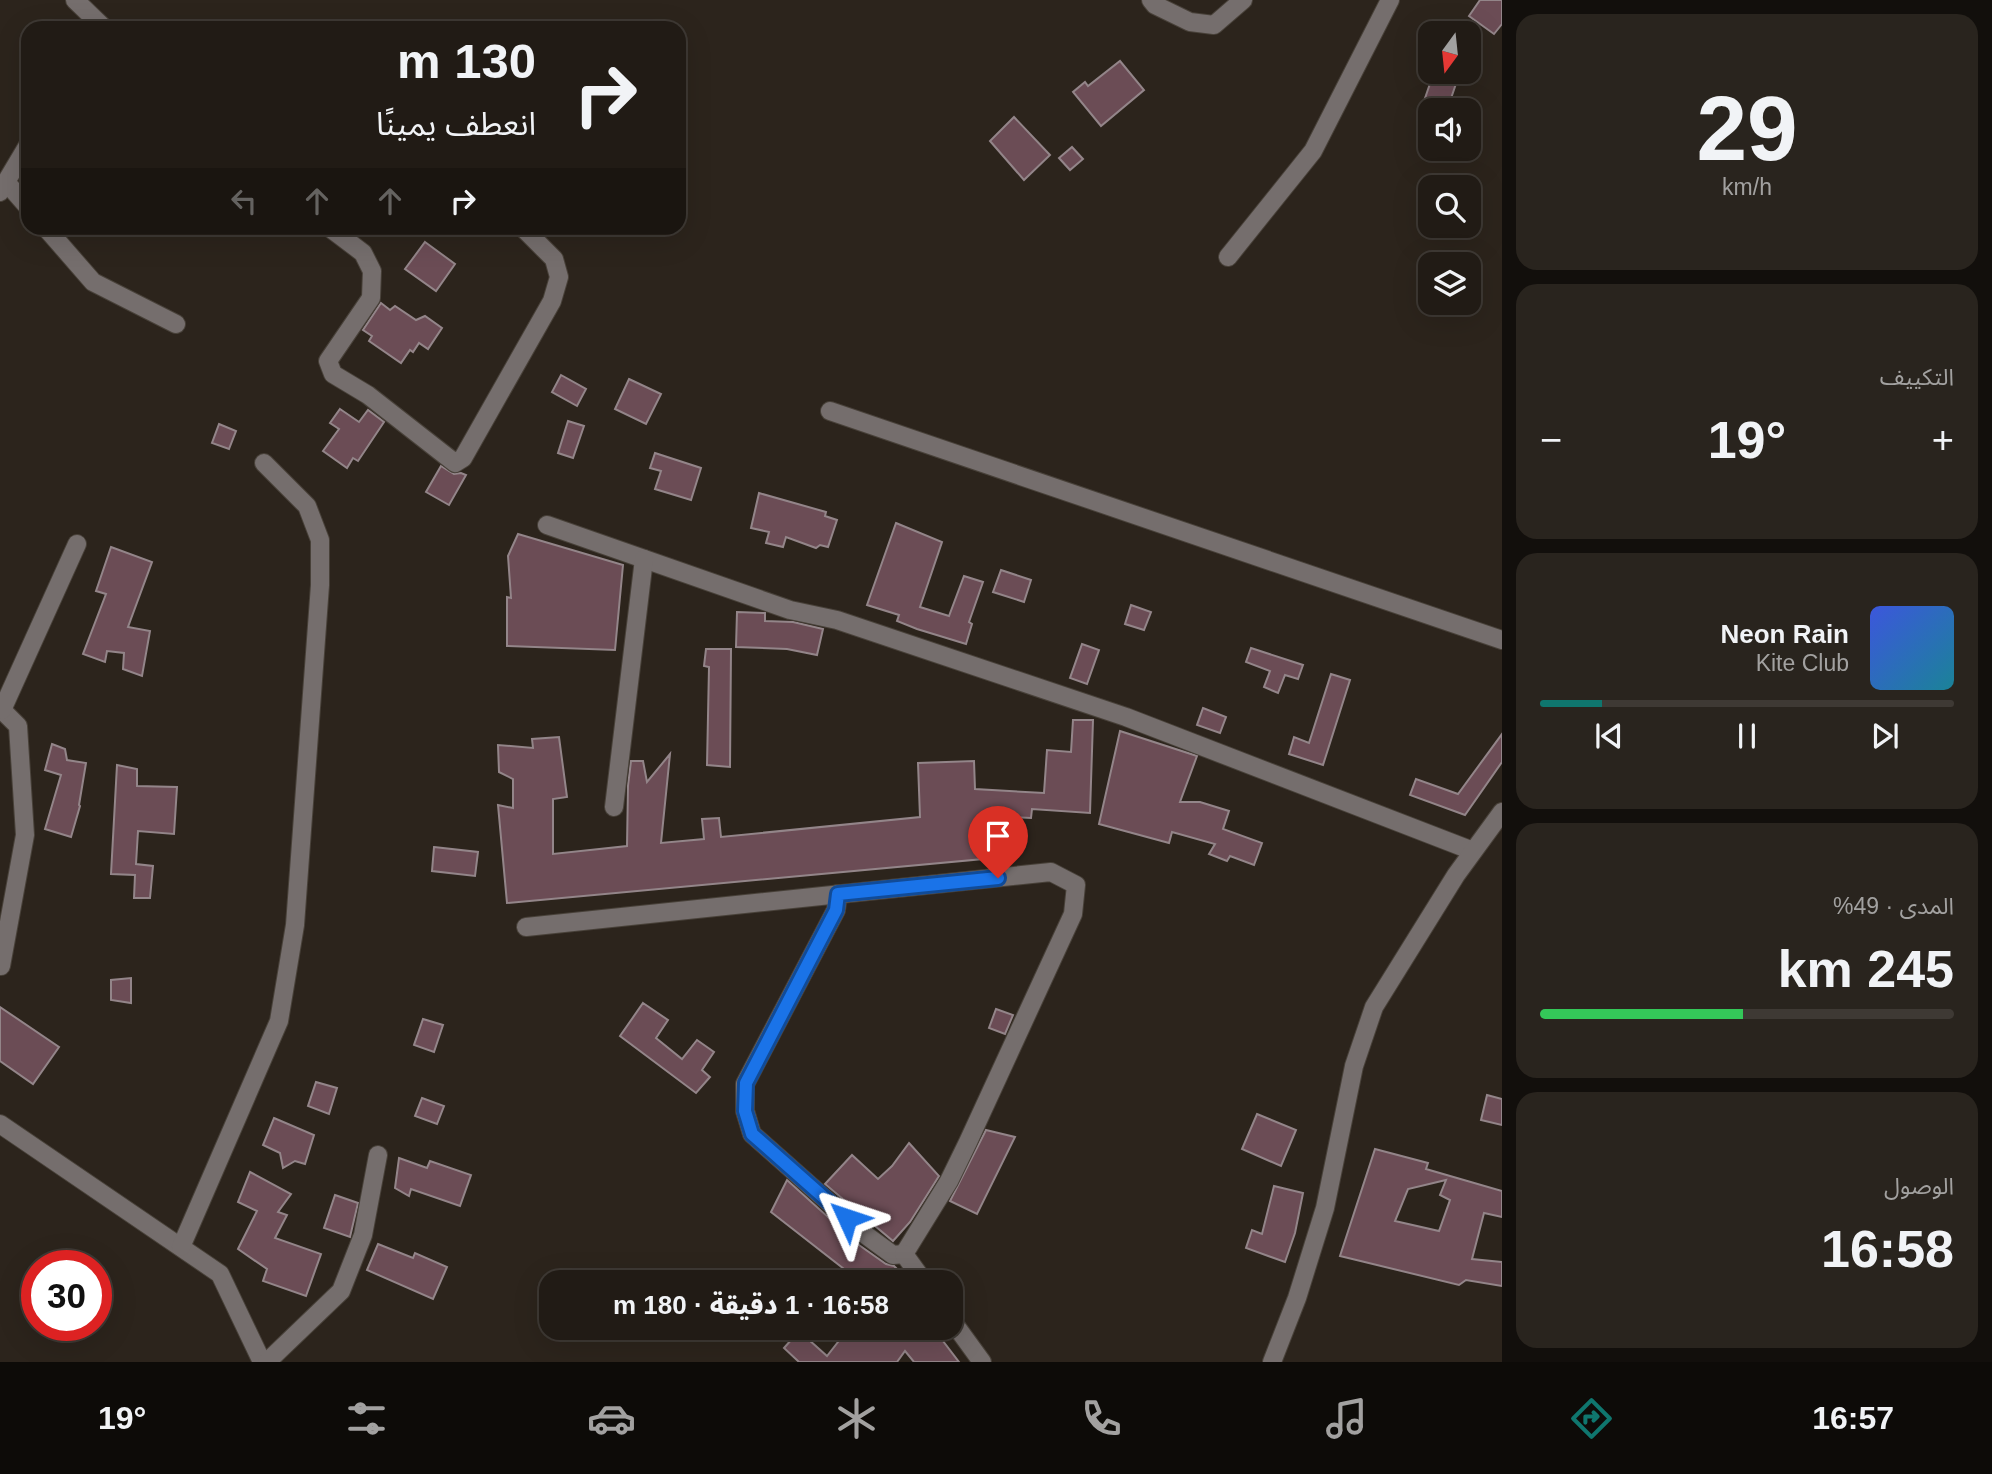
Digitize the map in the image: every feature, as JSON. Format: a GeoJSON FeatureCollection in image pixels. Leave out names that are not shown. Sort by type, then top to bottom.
{"type":"FeatureCollection","features":[{"type":"Feature","properties":{"kind":"street"},"geometry":{"type":"LineString","coordinates":[[75,0],[94,21]]}},
{"type":"Feature","properties":{"kind":"street"},"geometry":{"type":"LineString","coordinates":[[1151,0],[1155,5],[1191,22],[1214,25],[1243,0]]}},
{"type":"Feature","properties":{"kind":"street"},"geometry":{"type":"LineString","coordinates":[[1228,257],[1313,151],[1390,0]]}},
{"type":"Feature","properties":{"kind":"street"},"geometry":{"type":"LineString","coordinates":[[21,157],[3,187],[21,201]]}},
{"type":"Feature","properties":{"kind":"street"},"geometry":{"type":"LineString","coordinates":[[52,235],[93,282],[176,324]]}},
{"type":"Feature","properties":{"kind":"street"},"geometry":{"type":"LineString","coordinates":[[339,235],[363,253],[372,271],[371,298],[328,361],[333,374],[368,395],[455,463],[463,457],[552,301],[559,277],[554,259],[530,235]]}},
{"type":"Feature","properties":{"kind":"street"},"geometry":{"type":"LineString","coordinates":[[830,411],[1502,640]]}},
{"type":"Feature","properties":{"kind":"street"},"geometry":{"type":"LineString","coordinates":[[181,1247],[279,1021],[295,925],[320,585],[320,540],[307,506],[264,463]]}},
{"type":"Feature","properties":{"kind":"street"},"geometry":{"type":"LineString","coordinates":[[547,525],[790,610],[837,620],[1126,717],[1473,851]]}},
{"type":"Feature","properties":{"kind":"street"},"geometry":{"type":"LineString","coordinates":[[1,966],[25,835],[18,726],[1,709],[77,544]]}},
{"type":"Feature","properties":{"kind":"street"},"geometry":{"type":"LineString","coordinates":[[614,807],[644,559]]}},
{"type":"Feature","properties":{"kind":"street"},"geometry":{"type":"LineString","coordinates":[[1272,1362],[1297,1298],[1325,1208],[1353,1066],[1374,1007],[1456,875],[1502,812]]}},
{"type":"Feature","properties":{"kind":"street"},"geometry":{"type":"LineString","coordinates":[[526,927],[1051,872],[1076,885],[1073,914],[968,1142],[949,1181],[904,1254]]}},
{"type":"Feature","properties":{"kind":"street"},"geometry":{"type":"LineString","coordinates":[[838,894],[836,910],[746,1083],[745,1111],[752,1134],[867,1236],[893,1255],[904,1254]]}},
{"type":"Feature","properties":{"kind":"street"},"geometry":{"type":"LineString","coordinates":[[0,1124],[220,1274],[262,1362]]}},
{"type":"Feature","properties":{"kind":"street"},"geometry":{"type":"LineString","coordinates":[[267,1362],[341,1291],[363,1235],[378,1155]]}},
{"type":"Feature","properties":{"kind":"street"},"geometry":{"type":"LineString","coordinates":[[904,1254],[916,1270]]}},
{"type":"Feature","properties":{"kind":"street"},"geometry":{"type":"LineString","coordinates":[[963,1336],[982,1362]]}},
{"type":"Feature","properties":{"kind":"building"},"geometry":{"type":"Polygon","coordinates":[[[1480,0],[1502,0],[1502,24],[1494,34],[1481,25],[1481,21],[1469,16],[1480,0]]]}},
{"type":"Feature","properties":{"kind":"building"},"geometry":{"type":"Polygon","coordinates":[[[1120,61],[1144,90],[1101,126],[1073,92],[1085,82],[1088,86],[1120,61]]]}},
{"type":"Feature","properties":{"kind":"building"},"geometry":{"type":"Polygon","coordinates":[[[1430,84],[1456,84],[1451,98],[1425,98],[1430,84]]]}},
{"type":"Feature","properties":{"kind":"building"},"geometry":{"type":"Polygon","coordinates":[[[1014,117],[1050,155],[1024,180],[990,141],[1014,117]]]}},
{"type":"Feature","properties":{"kind":"building"},"geometry":{"type":"Polygon","coordinates":[[[1072,147],[1083,159],[1070,170],[1059,158],[1072,147]]]}},
{"type":"Feature","properties":{"kind":"building"},"geometry":{"type":"Polygon","coordinates":[[[425,242],[455,264],[436,291],[405,269],[425,242]]]}},
{"type":"Feature","properties":{"kind":"building"},"geometry":{"type":"Polygon","coordinates":[[[381,303],[390,310],[395,306],[416,320],[425,316],[442,328],[428,349],[419,343],[401,363],[369,341],[372,336],[363,330],[381,303]]]}},
{"type":"Feature","properties":{"kind":"building"},"geometry":{"type":"Polygon","coordinates":[[[561,375],[586,389],[577,406],[552,392],[561,375]]]}},
{"type":"Feature","properties":{"kind":"building"},"geometry":{"type":"Polygon","coordinates":[[[629,379],[661,394],[646,424],[615,409],[629,379]]]}},
{"type":"Feature","properties":{"kind":"building"},"geometry":{"type":"Polygon","coordinates":[[[340,409],[359,422],[368,410],[384,422],[358,461],[353,458],[347,468],[323,451],[339,429],[330,423],[340,409]]]}},
{"type":"Feature","properties":{"kind":"building"},"geometry":{"type":"Polygon","coordinates":[[[568,421],[584,426],[573,458],[558,453],[568,421]]]}},
{"type":"Feature","properties":{"kind":"building"},"geometry":{"type":"Polygon","coordinates":[[[219,424],[236,431],[229,449],[212,443],[219,424]]]}},
{"type":"Feature","properties":{"kind":"building"},"geometry":{"type":"Polygon","coordinates":[[[655,453],[701,468],[691,500],[655,489],[661,471],[650,468],[655,453]]]}},
{"type":"Feature","properties":{"kind":"building"},"geometry":{"type":"Polygon","coordinates":[[[441,466],[454,474],[466,475],[449,505],[426,492],[441,466]]]}},
{"type":"Feature","properties":{"kind":"building"},"geometry":{"type":"Polygon","coordinates":[[[759,493],[826,512],[825,516],[837,520],[828,547],[820,545],[816,548],[786,537],[783,547],[766,543],[769,532],[751,528],[759,493]]]}},
{"type":"Feature","properties":{"kind":"building"},"geometry":{"type":"Polygon","coordinates":[[[896,523],[942,542],[920,607],[949,616],[964,576],[983,582],[969,622],[972,624],[966,644],[917,629],[897,621],[899,615],[867,605],[896,523]]]}},
{"type":"Feature","properties":{"kind":"building"},"geometry":{"type":"Polygon","coordinates":[[[518,534],[623,565],[615,650],[507,646],[507,597],[511,598],[508,556],[518,534]]]}},
{"type":"Feature","properties":{"kind":"building"},"geometry":{"type":"Polygon","coordinates":[[[111,547],[152,562],[128,627],[150,631],[142,676],[123,669],[124,653],[107,651],[105,662],[83,654],[106,594],[96,591],[111,547]]]}},
{"type":"Feature","properties":{"kind":"building"},"geometry":{"type":"Polygon","coordinates":[[[1001,570],[1031,580],[1024,602],[993,592],[1001,570]]]}},
{"type":"Feature","properties":{"kind":"building"},"geometry":{"type":"Polygon","coordinates":[[[1131,605],[1151,612],[1144,630],[1125,624],[1131,605]]]}},
{"type":"Feature","properties":{"kind":"building"},"geometry":{"type":"Polygon","coordinates":[[[737,612],[765,613],[765,621],[793,622],[823,629],[817,655],[787,649],[736,647],[737,612]]]}},
{"type":"Feature","properties":{"kind":"building"},"geometry":{"type":"Polygon","coordinates":[[[1082,644],[1099,650],[1087,684],[1070,678],[1082,644]]]}},
{"type":"Feature","properties":{"kind":"building"},"geometry":{"type":"Polygon","coordinates":[[[1251,648],[1303,665],[1298,679],[1285,675],[1278,693],[1264,687],[1270,671],[1246,662],[1251,648]]]}},
{"type":"Feature","properties":{"kind":"building"},"geometry":{"type":"Polygon","coordinates":[[[706,649],[731,649],[730,767],[707,765],[709,667],[704,666],[706,649]]]}},
{"type":"Feature","properties":{"kind":"building"},"geometry":{"type":"Polygon","coordinates":[[[1331,674],[1350,680],[1323,765],[1289,754],[1294,737],[1309,743],[1331,674]]]}},
{"type":"Feature","properties":{"kind":"building"},"geometry":{"type":"Polygon","coordinates":[[[1203,708],[1226,717],[1220,733],[1197,725],[1203,708]]]}},
{"type":"Feature","properties":{"kind":"building"},"geometry":{"type":"Polygon","coordinates":[[[1073,720],[1093,720],[1090,813],[1032,809],[1031,818],[990,816],[994,858],[507,903],[498,805],[513,808],[513,779],[499,772],[498,745],[533,748],[532,739],[559,737],[567,797],[553,799],[553,854],[627,846],[631,761],[643,761],[647,782],[670,754],[661,843],[704,839],[702,819],[719,818],[721,837],[920,817],[918,763],[974,761],[975,789],[1044,793],[1047,750],[1071,752],[1073,720]]]}},
{"type":"Feature","properties":{"kind":"building"},"geometry":{"type":"Polygon","coordinates":[[[1120,731],[1197,756],[1180,802],[1200,802],[1229,811],[1223,829],[1262,843],[1254,865],[1230,856],[1227,861],[1209,854],[1215,844],[1172,832],[1169,843],[1099,824],[1120,731]]]}},
{"type":"Feature","properties":{"kind":"building"},"geometry":{"type":"Polygon","coordinates":[[[1502,734],[1502,762],[1465,815],[1410,795],[1416,779],[1458,794],[1502,734]]]}},
{"type":"Feature","properties":{"kind":"building"},"geometry":{"type":"Polygon","coordinates":[[[52,744],[65,749],[67,760],[86,763],[80,806],[71,837],[45,829],[61,775],[45,770],[52,744]]]}},
{"type":"Feature","properties":{"kind":"building"},"geometry":{"type":"Polygon","coordinates":[[[117,765],[137,769],[137,786],[177,787],[174,834],[138,831],[136,864],[153,866],[150,898],[134,898],[135,875],[111,874],[117,765]]]}},
{"type":"Feature","properties":{"kind":"building"},"geometry":{"type":"Polygon","coordinates":[[[434,847],[478,852],[475,876],[432,871],[434,847]]]}},
{"type":"Feature","properties":{"kind":"building"},"geometry":{"type":"Polygon","coordinates":[[[131,978],[131,1003],[111,1000],[111,980],[131,978]]]}},
{"type":"Feature","properties":{"kind":"building"},"geometry":{"type":"Polygon","coordinates":[[[643,1003],[668,1020],[656,1038],[682,1059],[697,1040],[714,1052],[702,1070],[710,1077],[696,1093],[620,1036],[643,1003]]]}},
{"type":"Feature","properties":{"kind":"building"},"geometry":{"type":"Polygon","coordinates":[[[0,1007],[59,1047],[33,1084],[0,1061],[0,1007]]]}},
{"type":"Feature","properties":{"kind":"building"},"geometry":{"type":"Polygon","coordinates":[[[996,1009],[1013,1015],[1005,1034],[989,1028],[996,1009]]]}},
{"type":"Feature","properties":{"kind":"building"},"geometry":{"type":"Polygon","coordinates":[[[423,1019],[443,1025],[434,1052],[414,1045],[423,1019]]]}},
{"type":"Feature","properties":{"kind":"building"},"geometry":{"type":"Polygon","coordinates":[[[316,1082],[337,1088],[329,1114],[308,1106],[316,1082]]]}},
{"type":"Feature","properties":{"kind":"building"},"geometry":{"type":"Polygon","coordinates":[[[1487,1095],[1502,1099],[1502,1125],[1481,1120],[1487,1095]]]}},
{"type":"Feature","properties":{"kind":"building"},"geometry":{"type":"Polygon","coordinates":[[[422,1098],[444,1106],[437,1124],[415,1116],[422,1098]]]}},
{"type":"Feature","properties":{"kind":"building"},"geometry":{"type":"Polygon","coordinates":[[[1257,1114],[1296,1130],[1281,1166],[1242,1149],[1257,1114]]]}},
{"type":"Feature","properties":{"kind":"building"},"geometry":{"type":"Polygon","coordinates":[[[274,1118],[314,1135],[305,1164],[295,1161],[283,1168],[280,1153],[263,1145],[274,1118]]]}},
{"type":"Feature","properties":{"kind":"building"},"geometry":{"type":"Polygon","coordinates":[[[986,1130],[1015,1137],[977,1214],[950,1201],[986,1130]]]}},
{"type":"Feature","properties":{"kind":"building"},"geometry":{"type":"Polygon","coordinates":[[[909,1143],[939,1176],[910,1222],[893,1241],[825,1184],[852,1155],[878,1179],[892,1166],[909,1143]]]}},
{"type":"Feature","properties":{"kind":"building"},"geometry":{"type":"Polygon","coordinates":[[[1375,1149],[1428,1163],[1426,1169],[1502,1191],[1502,1217],[1484,1213],[1472,1259],[1502,1262],[1502,1286],[1466,1280],[1459,1285],[1340,1256],[1375,1149]],[[1446,1180],[1408,1189],[1395,1221],[1439,1231],[1450,1200],[1440,1195],[1446,1180]]]}},
{"type":"Feature","properties":{"kind":"building"},"geometry":{"type":"Polygon","coordinates":[[[399,1158],[427,1168],[430,1161],[471,1175],[460,1206],[411,1189],[409,1196],[395,1188],[399,1158]]]}},
{"type":"Feature","properties":{"kind":"building"},"geometry":{"type":"Polygon","coordinates":[[[250,1172],[291,1194],[278,1212],[287,1215],[275,1238],[321,1254],[306,1296],[263,1281],[267,1269],[238,1249],[257,1211],[238,1202],[250,1172]]]}},
{"type":"Feature","properties":{"kind":"building"},"geometry":{"type":"Polygon","coordinates":[[[787,1180],[859,1245],[898,1270],[845,1270],[771,1212],[787,1180]]]}},
{"type":"Feature","properties":{"kind":"building"},"geometry":{"type":"Polygon","coordinates":[[[1274,1186],[1303,1193],[1295,1233],[1285,1262],[1246,1248],[1252,1230],[1262,1234],[1274,1186]]]}},
{"type":"Feature","properties":{"kind":"building"},"geometry":{"type":"Polygon","coordinates":[[[335,1195],[358,1203],[350,1237],[324,1228],[335,1195]]]}},
{"type":"Feature","properties":{"kind":"building"},"geometry":{"type":"Polygon","coordinates":[[[378,1244],[413,1258],[415,1253],[447,1267],[433,1299],[367,1270],[378,1244]]]}},
{"type":"Feature","properties":{"kind":"building"},"geometry":{"type":"Polygon","coordinates":[[[791,1340],[809,1340],[827,1356],[840,1340],[942,1340],[959,1362],[914,1362],[905,1351],[897,1362],[799,1362],[784,1348],[791,1340]]]}},
{"type":"Feature","properties":{"kind":"route"},"geometry":{"type":"LineString","coordinates":[[847,1218],[752,1134],[745,1111],[746,1083],[836,910],[838,894],[998,878]]}}]}
